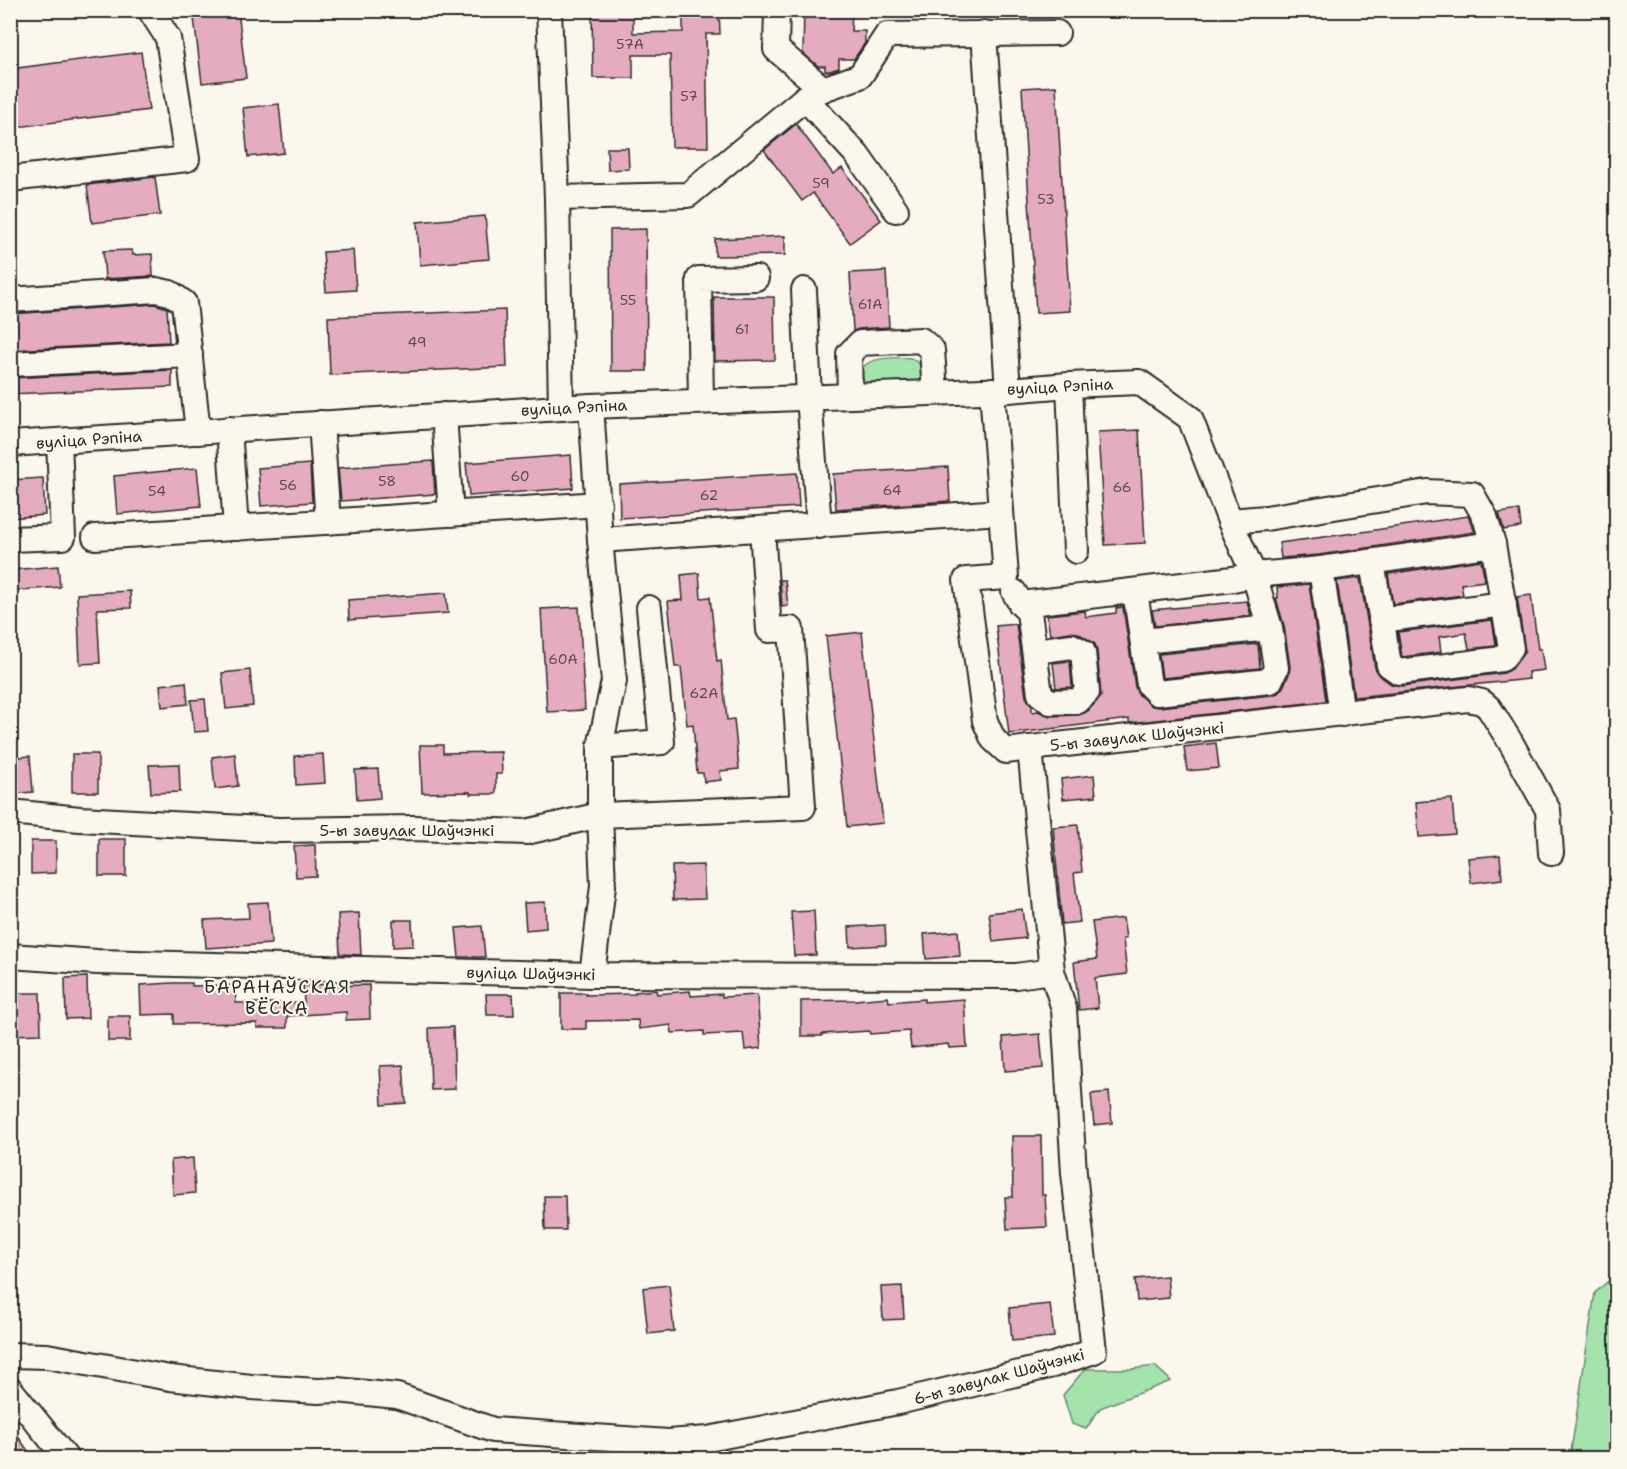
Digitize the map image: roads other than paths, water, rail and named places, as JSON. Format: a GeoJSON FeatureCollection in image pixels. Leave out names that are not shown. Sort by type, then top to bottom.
{"type":"FeatureCollection","features":[{"type":"Feature","properties":{"kind":"street"},"geometry":{"type":"LineString","coordinates":[[10,179],[187,159],[168,38],[150,10]]}},
{"type":"Feature","properties":{"kind":"street"},"geometry":{"type":"LineString","coordinates":[[549,10],[557,198],[561,408]]}},
{"type":"Feature","properties":{"kind":"street"},"geometry":{"type":"LineString","coordinates":[[777,10],[776,49],[814,93],[896,210]]}},
{"type":"Feature","properties":{"kind":"street"},"geometry":{"type":"LineString","coordinates":[[984,33],[1000,390],[1001,512],[1006,577],[1021,604],[1029,612],[1035,651]]}},
{"type":"Feature","properties":{"kind":"street"},"geometry":{"type":"LineString","coordinates":[[557,198],[688,195],[814,93],[860,76],[887,34],[1057,33]]}},
{"type":"Feature","properties":{"kind":"street"},"geometry":{"type":"LineString","coordinates":[[701,401],[699,279],[756,278]]}},
{"type":"Feature","properties":{"kind":"street"},"geometry":{"type":"LineString","coordinates":[[804,290],[819,526]]}},
{"type":"Feature","properties":{"kind":"street"},"geometry":{"type":"LineString","coordinates":[[10,300],[156,291],[170,293],[184,303],[198,432]]}},
{"type":"Feature","properties":{"kind":"street"},"geometry":{"type":"LineString","coordinates":[[850,395],[849,354],[860,343],[921,340],[932,350],[935,392]]}},
{"type":"Feature","properties":{"kind":"street"},"geometry":{"type":"LineString","coordinates":[[10,364],[190,355]]}},
{"type":"Feature","properties":{"kind":"street","name":"вуліца Рэпіна"},"geometry":{"type":"LineString","coordinates":[[10,444],[591,406],[1000,390],[1139,382],[1190,418],[1230,521]]}},
{"type":"Feature","properties":{"kind":"street"},"geometry":{"type":"LineString","coordinates":[[1070,385],[1076,551]]}},
{"type":"Feature","properties":{"kind":"street"},"geometry":{"type":"LineString","coordinates":[[591,406],[600,540],[614,681],[600,747],[603,886],[592,975]]}},
{"type":"Feature","properties":{"kind":"street"},"geometry":{"type":"LineString","coordinates":[[444,415],[451,514]]}},
{"type":"Feature","properties":{"kind":"street"},"geometry":{"type":"LineString","coordinates":[[321,423],[328,522]]}},
{"type":"Feature","properties":{"kind":"street"},"geometry":{"type":"LineString","coordinates":[[229,429],[236,528]]}},
{"type":"Feature","properties":{"kind":"street"},"geometry":{"type":"LineString","coordinates":[[10,539],[63,537],[59,441]]}},
{"type":"Feature","properties":{"kind":"street"},"geometry":{"type":"LineString","coordinates":[[1136,591],[1149,685],[1157,693],[1270,681],[1276,668],[1270,628],[1254,575],[1230,521],[1266,518],[1427,492],[1472,494],[1485,517],[1493,544],[1511,648],[1502,659],[1399,672],[1389,665],[1372,562]]}},
{"type":"Feature","properties":{"kind":"street"},"geometry":{"type":"LineString","coordinates":[[95,537],[599,504]]}},
{"type":"Feature","properties":{"kind":"street"},"geometry":{"type":"LineString","coordinates":[[600,540],[1001,512]]}},
{"type":"Feature","properties":{"kind":"street","name":"5-ы завулак Шаўчэнкі"},"geometry":{"type":"LineString","coordinates":[[10,812],[80,819],[279,830],[414,828],[526,832],[600,815],[803,807],[791,628],[769,630],[762,529]]}},
{"type":"Feature","properties":{"kind":"street"},"geometry":{"type":"LineString","coordinates":[[1021,604],[1254,575],[1321,569],[1493,544]]}},
{"type":"Feature","properties":{"kind":"street"},"geometry":{"type":"LineString","coordinates":[[1321,569],[1342,714]]}},
{"type":"Feature","properties":{"kind":"street"},"geometry":{"type":"LineString","coordinates":[[1006,577],[966,580],[985,721],[993,739],[1006,751],[1030,748]]}},
{"type":"Feature","properties":{"kind":"street"},"geometry":{"type":"LineString","coordinates":[[1381,620],[1504,604]]}},
{"type":"Feature","properties":{"kind":"street"},"geometry":{"type":"LineString","coordinates":[[600,747],[662,742],[649,608]]}},
{"type":"Feature","properties":{"kind":"street"},"geometry":{"type":"LineString","coordinates":[[1143,641],[1270,628]]}},
{"type":"Feature","properties":{"kind":"street","name":"5-ы завулак Шаўчэнкі"},"geometry":{"type":"LineString","coordinates":[[1052,971],[1030,748],[1468,699],[1482,702],[1489,708],[1548,810],[1551,853]]}},
{"type":"Feature","properties":{"kind":"street","name":"вуліца Шаўчэнкі"},"geometry":{"type":"LineString","coordinates":[[10,956],[97,962],[592,975],[1016,976],[1052,971]]}},
{"type":"Feature","properties":{"kind":"street","name":"6-ы завулак Шаўчэнкі"},"geometry":{"type":"LineString","coordinates":[[10,1355],[46,1356],[170,1378],[251,1387],[337,1390],[397,1396],[493,1430],[668,1442],[708,1439],[898,1402],[1053,1365],[1094,1351],[1074,1173],[1064,1009],[1052,971]]}},
{"type":"Feature","properties":{"kind":"street"},"geometry":{"type":"LineString","coordinates":[[10,1389],[66,1458]]}},
{"type":"Feature","properties":{"kind":"district","name":"БАРАНАЎСКАЯ ВЁСКА"},"geometry":{"type":"Point","coordinates":[277,997]}}]}
